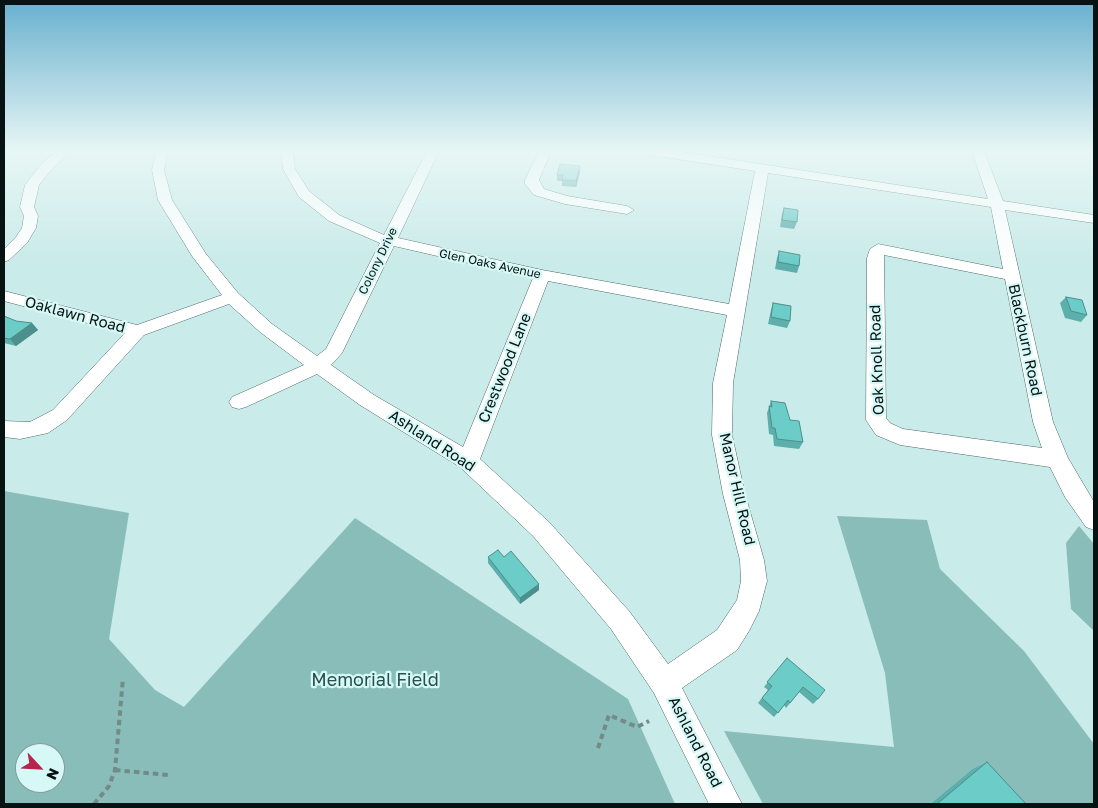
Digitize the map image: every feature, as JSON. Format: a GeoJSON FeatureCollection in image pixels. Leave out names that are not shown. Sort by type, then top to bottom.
{"type":"FeatureCollection","features":[{"type":"Feature","properties":{"kind":"street"},"geometry":{"type":"LineString","coordinates":[[4,258],[22,240],[29,228],[31,216],[27,207],[31,189]]}},
{"type":"Feature","properties":{"kind":"street","name":"Ashland Road"},"geometry":{"type":"LineString","coordinates":[[162,189],[165,200],[200,256],[232,297],[266,328],[367,400],[468,461],[542,529],[620,620],[664,683],[726,804]]}},
{"type":"Feature","properties":{"kind":"street","name":"Glen Oaks Avenue"},"geometry":{"type":"LineString","coordinates":[[300,189],[317,206],[354,228],[388,241],[542,276],[736,311]]}},
{"type":"Feature","properties":{"kind":"street","name":"Colony Drive"},"geometry":{"type":"LineString","coordinates":[[318,366],[333,353],[414,189]]}},
{"type":"Feature","properties":{"kind":"street"},"geometry":{"type":"LineString","coordinates":[[537,189],[540,192],[565,200],[627,210]]}},
{"type":"Feature","properties":{"kind":"street","name":"Manor Hill Road"},"geometry":{"type":"LineString","coordinates":[[664,683],[727,640],[740,622],[750,602],[754,581],[752,560],[734,494],[722,435],[723,383],[758,189]]}},
{"type":"Feature","properties":{"kind":"street"},"geometry":{"type":"LineString","coordinates":[[894,189],[1094,219]]}},
{"type":"Feature","properties":{"kind":"street","name":"Blackburn Road"},"geometry":{"type":"LineString","coordinates":[[992,189],[997,204],[1043,422],[1057,459],[1073,490],[1094,520]]}},
{"type":"Feature","properties":{"kind":"street","name":"Oak Knoll Road"},"geometry":{"type":"LineString","coordinates":[[1011,274],[878,249],[875,258],[876,420],[883,429],[900,437],[1057,459]]}},
{"type":"Feature","properties":{"kind":"street","name":"Crestwood Lane"},"geometry":{"type":"LineString","coordinates":[[468,461],[542,276]]}},
{"type":"Feature","properties":{"kind":"street","name":"Oaklawn Road"},"geometry":{"type":"LineString","coordinates":[[4,296],[138,331],[232,297]]}},
{"type":"Feature","properties":{"kind":"street"},"geometry":{"type":"LineString","coordinates":[[4,430],[20,432],[30,430],[41,427],[60,415],[138,331]]}},
{"type":"Feature","properties":{"kind":"street"},"geometry":{"type":"LineString","coordinates":[[239,402],[318,366]]}},
{"type":"Feature","properties":{"kind":"path"},"geometry":{"type":"LineString","coordinates":[[94,804],[108,786],[115,770],[123,678]]}},
{"type":"Feature","properties":{"kind":"path"},"geometry":{"type":"LineString","coordinates":[[598,748],[609,715],[637,727],[649,721]]}},
{"type":"Feature","properties":{"kind":"path"},"geometry":{"type":"LineString","coordinates":[[115,770],[168,775]]}},
{"type":"Feature","properties":{"kind":"green space","name":"Memorial Field"},"geometry":{"type":"Polygon","coordinates":[[[4,491],[129,513],[109,639],[155,690],[184,707],[355,518],[628,699],[675,804],[4,804],[4,491]]]}},
{"type":"Feature","properties":{"kind":"green space"},"geometry":{"type":"Polygon","coordinates":[[[837,516],[927,520],[940,569],[1024,651],[1094,744],[1094,804],[1002,804],[971,770],[930,804],[763,804],[724,731],[894,747],[885,673],[837,516]]]}},
{"type":"Feature","properties":{"kind":"green space"},"geometry":{"type":"Polygon","coordinates":[[[1079,526],[1094,544],[1094,631],[1071,609],[1066,543],[1079,526]]]}},
{"type":"Feature","properties":{"kind":"building"},"geometry":{"type":"Polygon","coordinates":[[[784,208],[798,210],[797,222],[782,220],[784,208]]]}},
{"type":"Feature","properties":{"kind":"building"},"geometry":{"type":"Polygon","coordinates":[[[779,251],[800,255],[799,266],[778,262],[779,251]]]}},
{"type":"Feature","properties":{"kind":"building"},"geometry":{"type":"Polygon","coordinates":[[[1066,297],[1082,300],[1087,315],[1071,311],[1066,297]]]}},
{"type":"Feature","properties":{"kind":"building"},"geometry":{"type":"Polygon","coordinates":[[[773,303],[791,306],[790,321],[771,317],[773,303]]]}},
{"type":"Feature","properties":{"kind":"building"},"geometry":{"type":"Polygon","coordinates":[[[4,316],[16,321],[32,323],[10,339],[4,338],[4,316]]]}},
{"type":"Feature","properties":{"kind":"building"},"geometry":{"type":"Polygon","coordinates":[[[771,401],[785,403],[790,420],[799,421],[803,442],[777,439],[775,428],[772,428],[769,406],[772,407],[771,401]]]}},
{"type":"Feature","properties":{"kind":"building"},"geometry":{"type":"Polygon","coordinates":[[[498,550],[504,557],[511,551],[539,584],[520,598],[488,557],[498,550]]]}},
{"type":"Feature","properties":{"kind":"building"},"geometry":{"type":"Polygon","coordinates":[[[787,658],[825,690],[818,699],[803,687],[790,703],[788,700],[778,713],[762,698],[772,686],[767,682],[787,658]]]}},
{"type":"Feature","properties":{"kind":"building"},"geometry":{"type":"Polygon","coordinates":[[[987,762],[1026,804],[937,804],[987,762]]]}}]}
